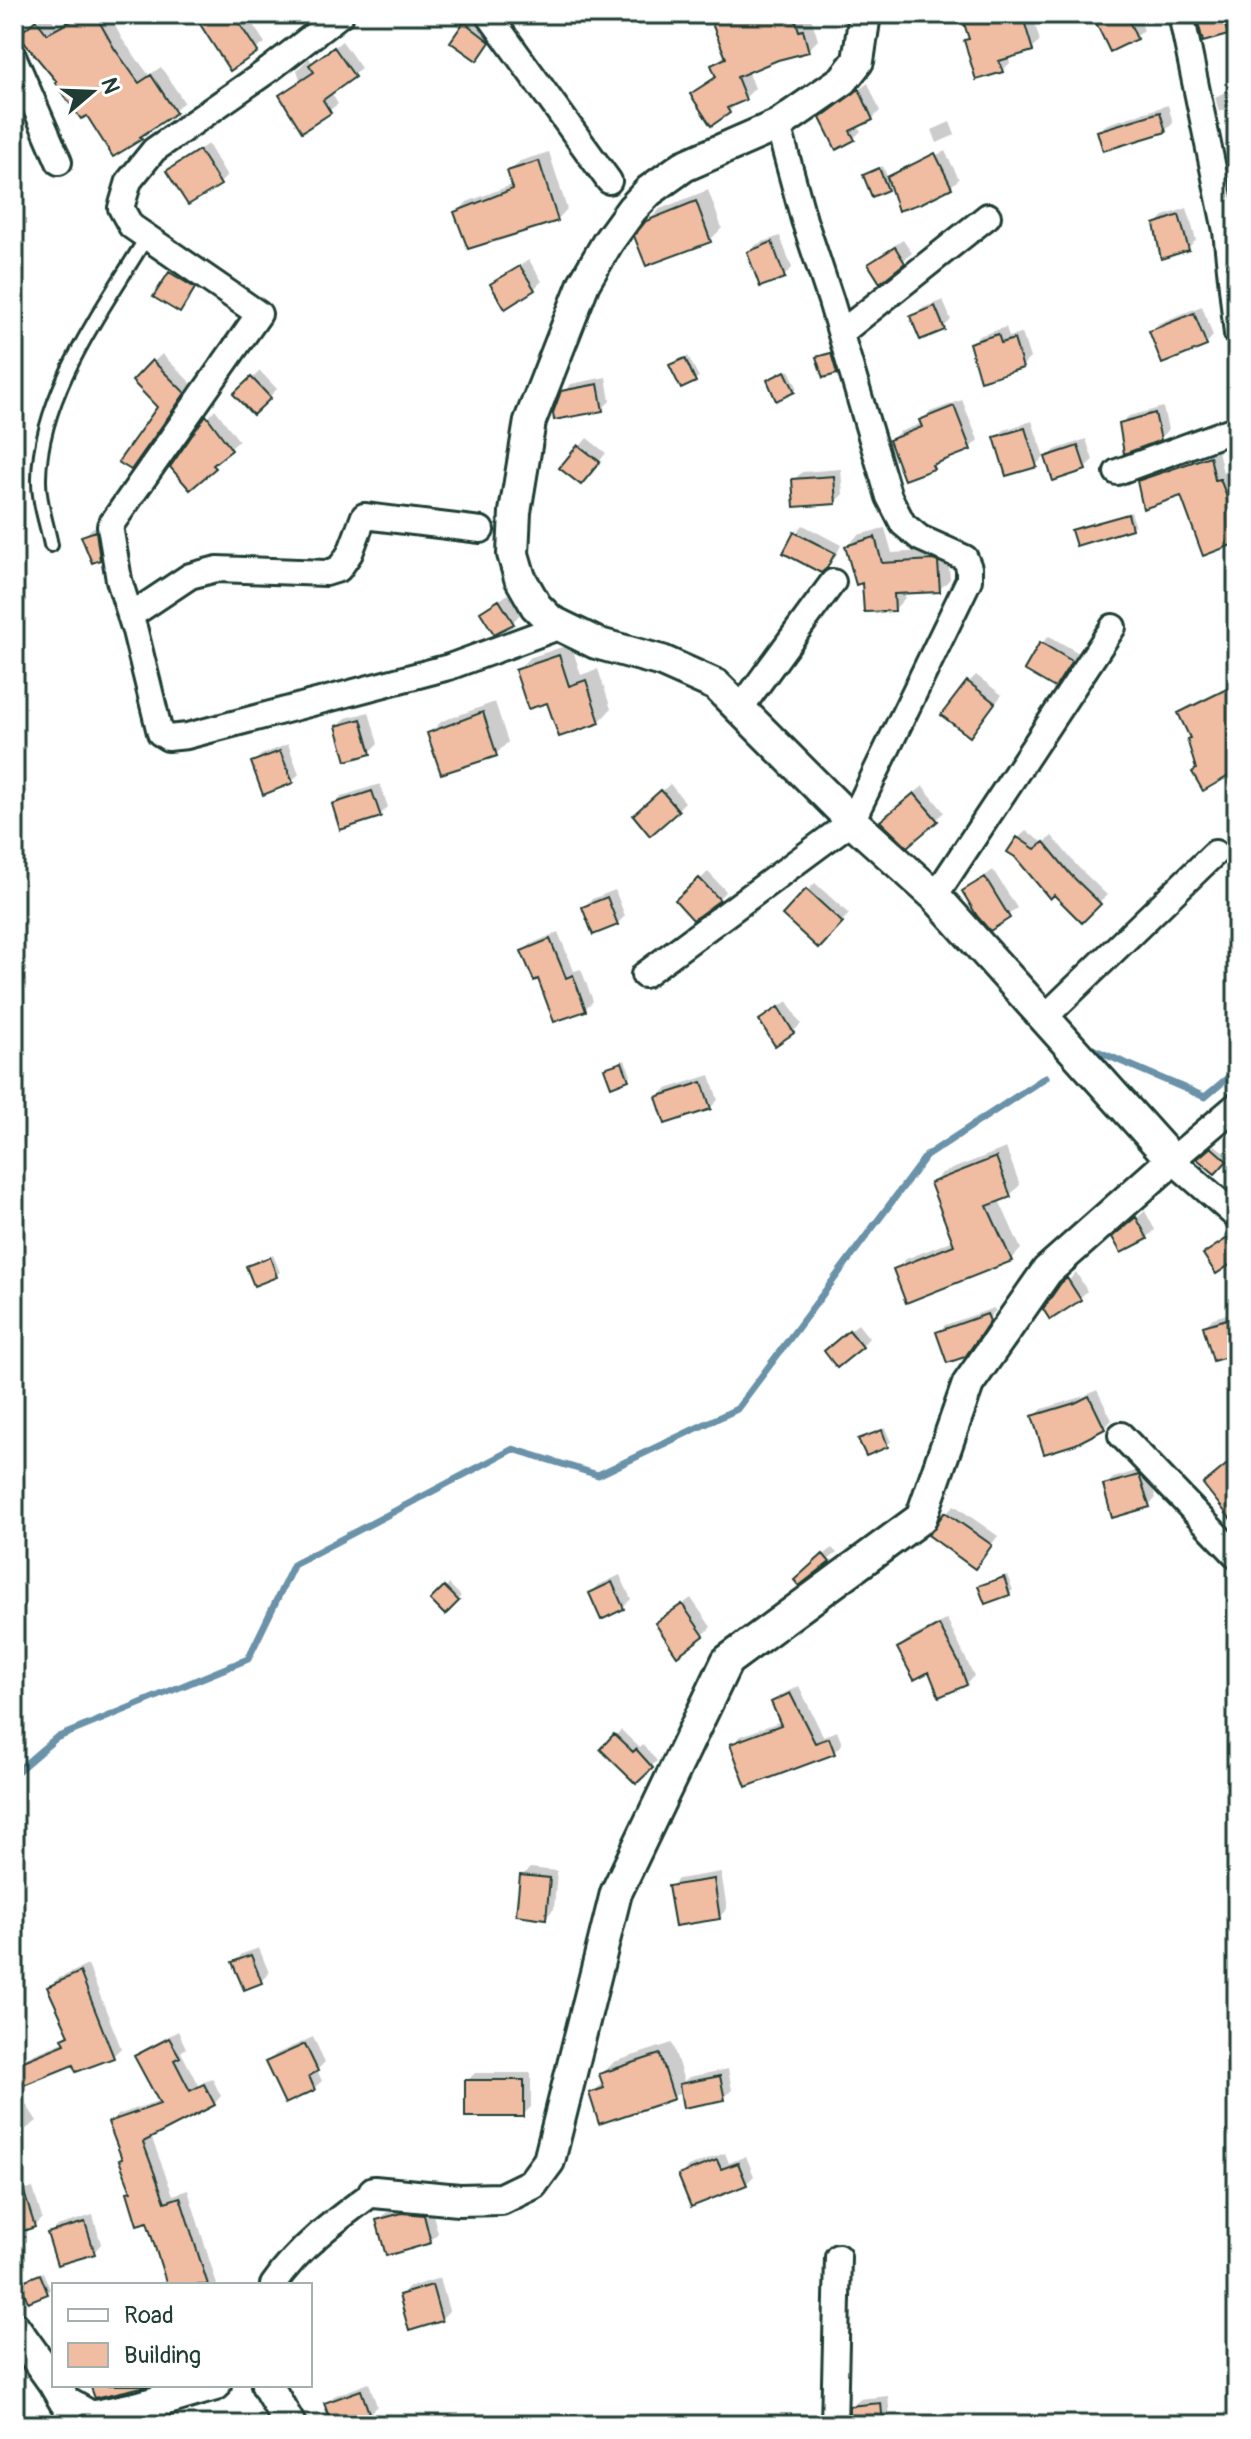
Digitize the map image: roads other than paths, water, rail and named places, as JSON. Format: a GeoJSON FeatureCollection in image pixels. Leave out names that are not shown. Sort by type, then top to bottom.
{"type":"FeatureCollection","features":[{"type":"Feature","properties":{"kind":"street"},"geometry":{"type":"LineString","coordinates":[[341,14],[270,69],[154,150],[129,181],[121,208],[131,226],[146,238],[259,314],[110,526],[119,580],[160,733],[168,738],[187,736],[449,667],[561,626]]}},
{"type":"Feature","properties":{"kind":"street"},"geometry":{"type":"LineString","coordinates":[[488,14],[609,181]]}},
{"type":"Feature","properties":{"kind":"street"},"geometry":{"type":"LineString","coordinates":[[865,14],[858,61],[843,80],[778,125],[684,166],[649,191],[608,242],[584,283],[530,421],[515,512],[513,554],[520,578],[536,606],[551,621],[596,643],[662,661],[716,685],[852,821],[935,896],[1172,1160],[1237,1217]]}},
{"type":"Feature","properties":{"kind":"street"},"geometry":{"type":"LineString","coordinates":[[1181,14],[1229,202],[1237,334]]}},
{"type":"Feature","properties":{"kind":"street"},"geometry":{"type":"LineString","coordinates":[[14,58],[59,162]]}},
{"type":"Feature","properties":{"kind":"street"},"geometry":{"type":"LineString","coordinates":[[644,975],[852,821],[969,580],[965,558],[920,538],[903,524],[889,497],[778,125]]}},
{"type":"Feature","properties":{"kind":"street"},"geometry":{"type":"LineString","coordinates":[[841,333],[988,216]]}},
{"type":"Feature","properties":{"kind":"street"},"geometry":{"type":"LineString","coordinates":[[1117,472],[1237,428]]}},
{"type":"Feature","properties":{"kind":"street"},"geometry":{"type":"LineString","coordinates":[[130,616],[190,576],[217,569],[326,573],[339,569],[350,553],[364,516],[481,530]]}},
{"type":"Feature","properties":{"kind":"street"},"geometry":{"type":"LineString","coordinates":[[740,709],[833,582]]}},
{"type":"Feature","properties":{"kind":"street"},"geometry":{"type":"LineString","coordinates":[[935,896],[1113,627]]}},
{"type":"Feature","properties":{"kind":"street"},"geometry":{"type":"LineString","coordinates":[[1044,1018],[1215,853]]}},
{"type":"Feature","properties":{"kind":"street"},"geometry":{"type":"LineString","coordinates":[[274,2283],[287,2265],[321,2231],[374,2192],[459,2200],[501,2199],[532,2184],[549,2161],[616,1893],[727,1661],[921,1518],[968,1384],[1047,1271],[1237,1105]]}},
{"type":"Feature","properties":{"kind":"street"},"geometry":{"type":"LineString","coordinates":[[1121,1435],[1237,1556]]}},
{"type":"Feature","properties":{"kind":"street"},"geometry":{"type":"LineString","coordinates":[[834,2425],[838,2257]]}},
{"type":"Feature","properties":{"kind":"street"},"geometry":{"type":"LineString","coordinates":[[14,2327],[52,2381]]}},
{"type":"Feature","properties":{"kind":"street"},"geometry":{"type":"LineString","coordinates":[[56,2387],[65,2402],[91,2417],[140,2407],[208,2387]]}},
{"type":"Feature","properties":{"kind":"street"},"geometry":{"type":"LineString","coordinates":[[268,2387],[290,2425]]}},
{"type":"Feature","properties":{"kind":"lane"},"geometry":{"type":"LineString","coordinates":[[51,545],[38,480],[44,437],[69,366],[146,238]]}},
{"type":"Feature","properties":{"kind":"waterway"},"geometry":{"type":"LineString","coordinates":[[1090,1048],[1205,1097],[1237,1070]]}},
{"type":"Feature","properties":{"kind":"waterway"},"geometry":{"type":"LineString","coordinates":[[14,1774],[56,1738],[248,1659],[294,1564],[513,1449],[598,1475],[737,1409],[926,1156],[1046,1077]]}}]}
